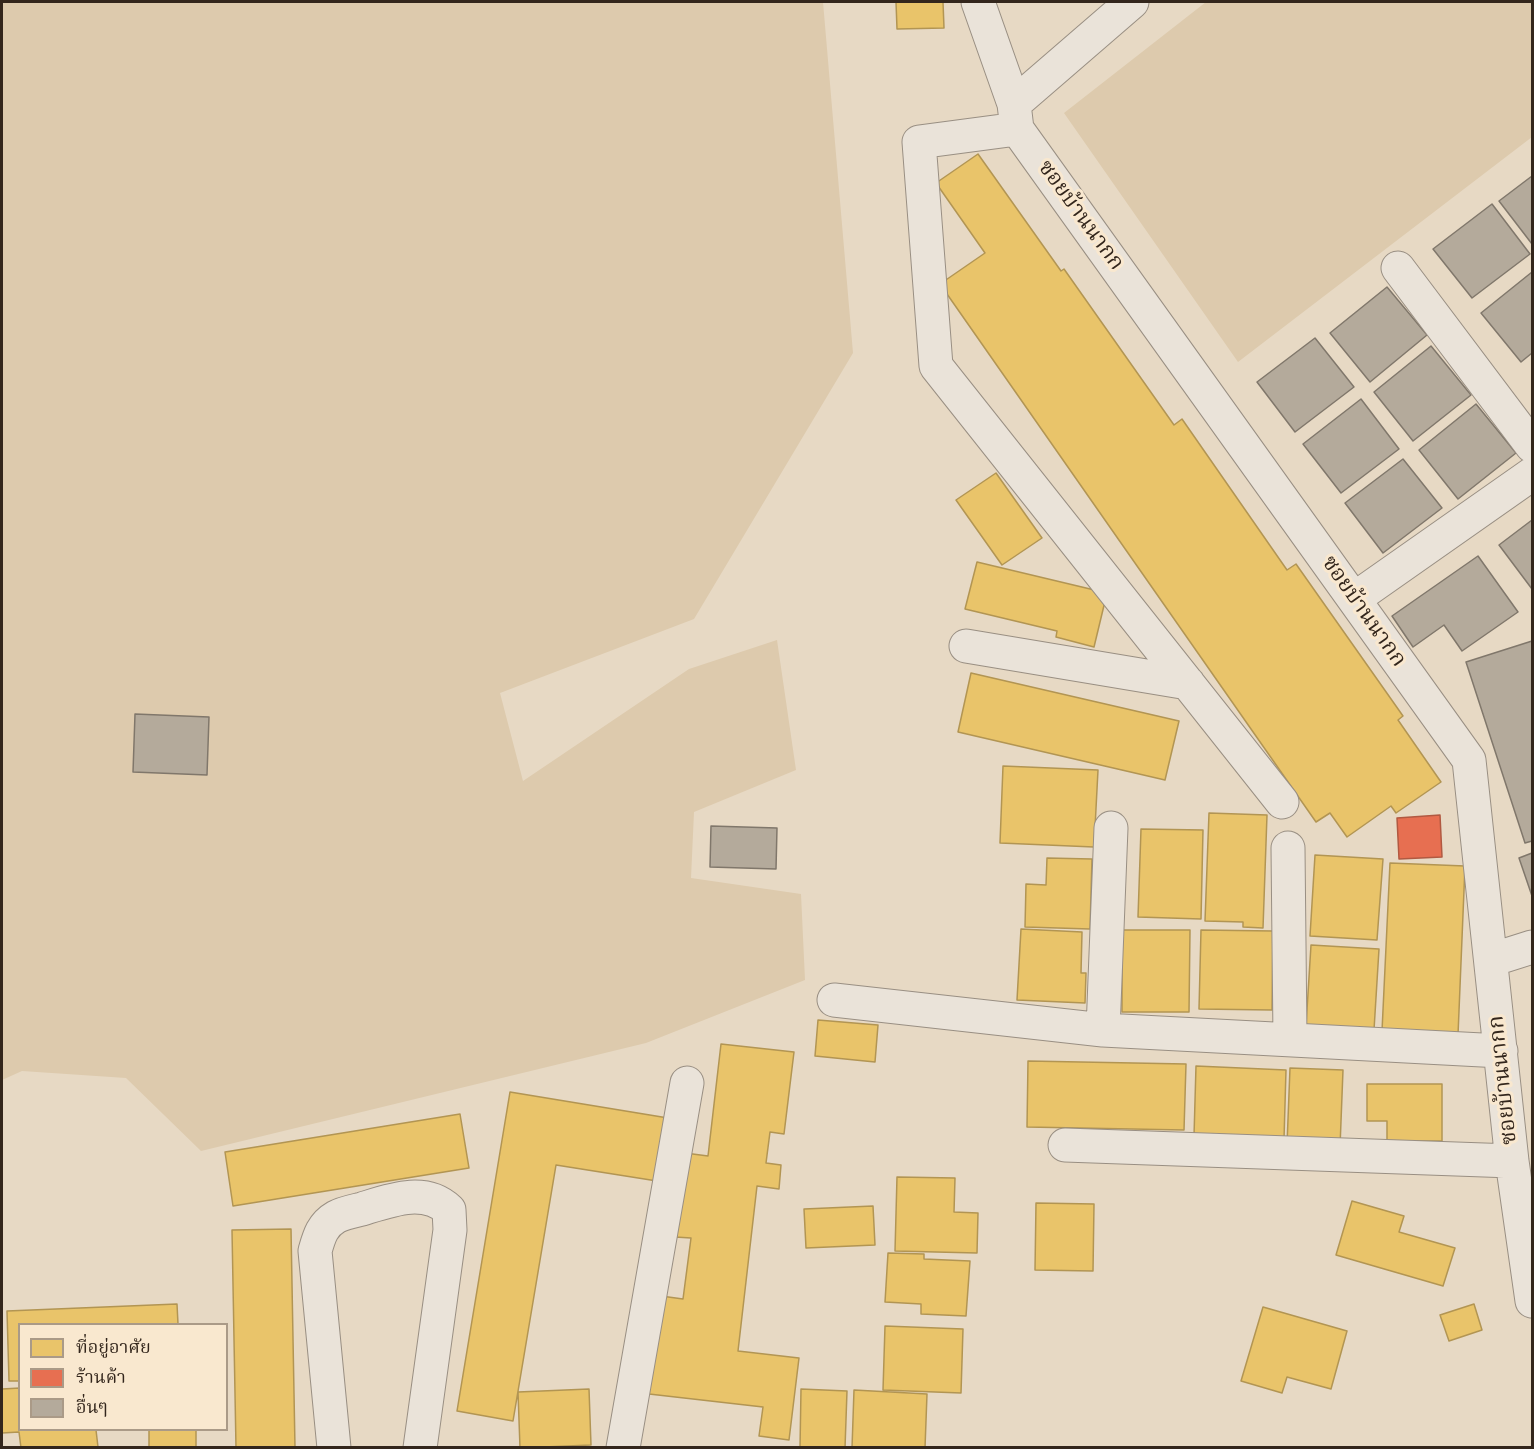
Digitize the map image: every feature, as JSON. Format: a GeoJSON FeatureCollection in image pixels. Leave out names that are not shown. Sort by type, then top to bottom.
{"type":"FeatureCollection","features":[{"type":"Feature","properties":{"kind":"street","name":"ซอยบ้านนากก"},"geometry":{"type":"LineString","coordinates":[[978,2],[1015,116],[1468,760],[1512,1161],[1533,1301]]}},
{"type":"Feature","properties":{"kind":"street"},"geometry":{"type":"LineString","coordinates":[[1132,2],[1015,116],[919,142],[936,366],[1282,802]]}},
{"type":"Feature","properties":{"kind":"street"},"geometry":{"type":"LineString","coordinates":[[1398,268],[1533,446]]}},
{"type":"Feature","properties":{"kind":"street"},"geometry":{"type":"LineString","coordinates":[[1354,599],[1533,474]]}},
{"type":"Feature","properties":{"kind":"street"},"geometry":{"type":"LineString","coordinates":[[966,646],[1188,683]]}},
{"type":"Feature","properties":{"kind":"street"},"geometry":{"type":"LineString","coordinates":[[1103,1030],[1111,828]]}},
{"type":"Feature","properties":{"kind":"street"},"geometry":{"type":"LineString","coordinates":[[1288,848],[1290,1039]]}},
{"type":"Feature","properties":{"kind":"street"},"geometry":{"type":"LineString","coordinates":[[1491,960],[1533,947]]}},
{"type":"Feature","properties":{"kind":"street"},"geometry":{"type":"LineString","coordinates":[[834,1000],[1103,1030],[1501,1051]]}},
{"type":"Feature","properties":{"kind":"street"},"geometry":{"type":"LineString","coordinates":[[623,1448],[687,1083]]}},
{"type":"Feature","properties":{"kind":"street"},"geometry":{"type":"LineString","coordinates":[[1065,1145],[1512,1161]]}},
{"type":"Feature","properties":{"kind":"street"},"geometry":{"type":"LineString","coordinates":[[334,1448],[315,1251],[321,1231],[336,1217],[398,1197],[424,1197],[440,1202],[449,1210],[450,1230],[420,1448]]}},
{"type":"Feature","properties":{"kind":"shaded area"},"geometry":{"type":"Polygon","coordinates":[[[2,2],[823,2],[853,353],[694,619],[500,693],[523,781],[689,669],[777,640],[796,770],[694,812],[691,878],[801,894],[805,980],[646,1043],[201,1151],[126,1078],[22,1071],[2,1080],[2,2]]]}},
{"type":"Feature","properties":{"kind":"shaded area"},"geometry":{"type":"Polygon","coordinates":[[[1206,2],[1532,2],[1532,137],[1238,362],[1064,113],[1206,2]]]}},
{"type":"Feature","properties":{"kind":"building: ที่อยู่อาศัย"},"geometry":{"type":"Polygon","coordinates":[[[896,2],[943,2],[944,28],[897,29],[896,2]]]}},
{"type":"Feature","properties":{"kind":"building: ที่อยู่อาศัย"},"geometry":{"type":"Polygon","coordinates":[[[978,154],[1061,271],[1064,269],[1174,425],[1182,419],[1287,570],[1296,564],[1403,716],[1398,720],[1441,782],[1396,813],[1391,806],[1347,837],[1330,813],[1316,822],[940,284],[985,253],[936,183],[978,154]]]}},
{"type":"Feature","properties":{"kind":"building: ที่อยู่อาศัย"},"geometry":{"type":"Polygon","coordinates":[[[996,473],[1042,538],[1002,565],[956,500],[996,473]]]}},
{"type":"Feature","properties":{"kind":"building: ที่อยู่อาศัย"},"geometry":{"type":"Polygon","coordinates":[[[977,562],[1107,593],[1094,647],[1056,637],[1057,631],[965,609],[977,562]]]}},
{"type":"Feature","properties":{"kind":"building: ที่อยู่อาศัย"},"geometry":{"type":"Polygon","coordinates":[[[971,673],[1179,721],[1165,780],[958,732],[971,673]]]}},
{"type":"Feature","properties":{"kind":"building: ที่อยู่อาศัย"},"geometry":{"type":"Polygon","coordinates":[[[1003,766],[1098,770],[1094,847],[1000,843],[1003,766]]]}},
{"type":"Feature","properties":{"kind":"building: ที่อยู่อาศัย"},"geometry":{"type":"Polygon","coordinates":[[[1209,813],[1267,815],[1263,928],[1243,927],[1243,922],[1205,921],[1209,813]]]}},
{"type":"Feature","properties":{"kind":"building: ที่อยู่อาศัย"},"geometry":{"type":"Polygon","coordinates":[[[1141,829],[1203,830],[1201,919],[1138,917],[1141,829]]]}},
{"type":"Feature","properties":{"kind":"building: ที่อยู่อาศัย"},"geometry":{"type":"Polygon","coordinates":[[[1315,855],[1383,859],[1377,940],[1310,936],[1315,855]]]}},
{"type":"Feature","properties":{"kind":"building: ที่อยู่อาศัย"},"geometry":{"type":"Polygon","coordinates":[[[1047,858],[1092,859],[1090,929],[1025,927],[1026,884],[1046,885],[1047,858]]]}},
{"type":"Feature","properties":{"kind":"building: ที่อยู่อาศัย"},"geometry":{"type":"Polygon","coordinates":[[[1390,863],[1465,866],[1458,1035],[1382,1031],[1390,863]]]}},
{"type":"Feature","properties":{"kind":"building: ที่อยู่อาศัย"},"geometry":{"type":"Polygon","coordinates":[[[1021,929],[1082,932],[1081,973],[1086,973],[1085,1003],[1017,1000],[1021,929]]]}},
{"type":"Feature","properties":{"kind":"building: ที่อยู่อาศัย"},"geometry":{"type":"Polygon","coordinates":[[[1122,930],[1190,930],[1189,1012],[1122,1012],[1122,930]]]}},
{"type":"Feature","properties":{"kind":"building: ที่อยู่อาศัย"},"geometry":{"type":"Polygon","coordinates":[[[1201,930],[1273,931],[1272,1010],[1199,1009],[1201,930]]]}},
{"type":"Feature","properties":{"kind":"building: ที่อยู่อาศัย"},"geometry":{"type":"Polygon","coordinates":[[[1311,945],[1379,949],[1374,1030],[1306,1026],[1311,945]]]}},
{"type":"Feature","properties":{"kind":"building: ที่อยู่อาศัย"},"geometry":{"type":"Polygon","coordinates":[[[818,1020],[878,1025],[875,1062],[815,1056],[818,1020]]]}},
{"type":"Feature","properties":{"kind":"building: ที่อยู่อาศัย"},"geometry":{"type":"Polygon","coordinates":[[[721,1044],[794,1052],[784,1134],[770,1132],[766,1163],[781,1165],[779,1189],[757,1186],[738,1351],[799,1358],[789,1440],[759,1436],[763,1407],[649,1394],[661,1296],[683,1299],[691,1238],[675,1237],[685,1153],[708,1156],[721,1044]]]}},
{"type":"Feature","properties":{"kind":"building: ที่อยู่อาศัย"},"geometry":{"type":"Polygon","coordinates":[[[1028,1061],[1186,1064],[1184,1130],[1027,1127],[1028,1061]]]}},
{"type":"Feature","properties":{"kind":"building: ที่อยู่อาศัย"},"geometry":{"type":"Polygon","coordinates":[[[1196,1066],[1286,1070],[1284,1139],[1194,1136],[1196,1066]]]}},
{"type":"Feature","properties":{"kind":"building: ที่อยู่อาศัย"},"geometry":{"type":"Polygon","coordinates":[[[1290,1068],[1343,1070],[1340,1147],[1287,1145],[1290,1068]]]}},
{"type":"Feature","properties":{"kind":"building: ที่อยู่อาศัย"},"geometry":{"type":"Polygon","coordinates":[[[1367,1084],[1442,1084],[1442,1141],[1387,1141],[1387,1121],[1367,1121],[1367,1084]]]}},
{"type":"Feature","properties":{"kind":"building: ที่อยู่อาศัย"},"geometry":{"type":"Polygon","coordinates":[[[510,1092],[668,1118],[657,1181],[556,1165],[513,1421],[457,1411],[510,1092]]]}},
{"type":"Feature","properties":{"kind":"building: ที่อยู่อาศัย"},"geometry":{"type":"Polygon","coordinates":[[[460,1114],[469,1168],[233,1206],[225,1152],[460,1114]]]}},
{"type":"Feature","properties":{"kind":"building: ที่อยู่อาศัย"},"geometry":{"type":"Polygon","coordinates":[[[897,1177],[955,1178],[954,1212],[978,1213],[977,1253],[895,1251],[897,1177]]]}},
{"type":"Feature","properties":{"kind":"building: ที่อยู่อาศัย"},"geometry":{"type":"Polygon","coordinates":[[[1352,1201],[1404,1216],[1399,1232],[1455,1248],[1443,1286],[1336,1255],[1352,1201]]]}},
{"type":"Feature","properties":{"kind":"building: ที่อยู่อาศัย"},"geometry":{"type":"Polygon","coordinates":[[[1036,1203],[1094,1204],[1093,1271],[1035,1270],[1036,1203]]]}},
{"type":"Feature","properties":{"kind":"building: ที่อยู่อาศัย"},"geometry":{"type":"Polygon","coordinates":[[[873,1206],[875,1245],[806,1248],[804,1209],[873,1206]]]}},
{"type":"Feature","properties":{"kind":"building: ที่อยู่อาศัย"},"geometry":{"type":"Polygon","coordinates":[[[291,1229],[295,1448],[236,1448],[232,1230],[291,1229]]]}},
{"type":"Feature","properties":{"kind":"building: ที่อยู่อาศัย"},"geometry":{"type":"Polygon","coordinates":[[[888,1253],[924,1254],[924,1259],[970,1261],[966,1316],[921,1314],[921,1304],[885,1302],[888,1253]]]}},
{"type":"Feature","properties":{"kind":"building: ที่อยู่อาศัย"},"geometry":{"type":"Polygon","coordinates":[[[177,1304],[178,1323],[18,1323],[18,1381],[9,1381],[7,1311],[177,1304]]]}},
{"type":"Feature","properties":{"kind":"building: ที่อยู่อาศัย"},"geometry":{"type":"Polygon","coordinates":[[[1474,1304],[1482,1330],[1449,1341],[1440,1315],[1474,1304]]]}},
{"type":"Feature","properties":{"kind":"building: ที่อยู่อาศัย"},"geometry":{"type":"Polygon","coordinates":[[[1263,1307],[1347,1331],[1331,1389],[1287,1377],[1282,1393],[1241,1381],[1263,1307]]]}},
{"type":"Feature","properties":{"kind":"building: ที่อยู่อาศัย"},"geometry":{"type":"Polygon","coordinates":[[[885,1326],[963,1329],[961,1393],[883,1390],[885,1326]]]}},
{"type":"Feature","properties":{"kind":"building: ที่อยู่อาศัย"},"geometry":{"type":"Polygon","coordinates":[[[18,1388],[18,1431],[96,1431],[98,1447],[21,1448],[19,1432],[2,1433],[2,1389],[18,1388]]]}},
{"type":"Feature","properties":{"kind":"building: ที่อยู่อาศัย"},"geometry":{"type":"Polygon","coordinates":[[[589,1389],[591,1445],[520,1448],[518,1392],[589,1389]]]}},
{"type":"Feature","properties":{"kind":"building: ที่อยู่อาศัย"},"geometry":{"type":"Polygon","coordinates":[[[801,1389],[847,1391],[845,1448],[800,1448],[801,1389]]]}},
{"type":"Feature","properties":{"kind":"building: ที่อยู่อาศัย"},"geometry":{"type":"Polygon","coordinates":[[[854,1390],[927,1394],[925,1448],[852,1448],[854,1390]]]}},
{"type":"Feature","properties":{"kind":"building: ที่อยู่อาศัย"},"geometry":{"type":"Polygon","coordinates":[[[149,1431],[196,1431],[196,1448],[149,1448],[149,1431]]]}},
{"type":"Feature","properties":{"kind":"building: ร้านค้า"},"geometry":{"type":"Polygon","coordinates":[[[1440,815],[1442,857],[1399,859],[1397,818],[1440,815]]]}},
{"type":"Feature","properties":{"kind":"building: อื่นๆ"},"geometry":{"type":"Polygon","coordinates":[[[1532,176],[1532,244],[1499,201],[1532,176]]]}},
{"type":"Feature","properties":{"kind":"building: อื่นๆ"},"geometry":{"type":"Polygon","coordinates":[[[1492,204],[1530,254],[1472,298],[1433,249],[1492,204]]]}},
{"type":"Feature","properties":{"kind":"building: อื่นๆ"},"geometry":{"type":"Polygon","coordinates":[[[1532,272],[1532,353],[1521,362],[1481,313],[1532,272]]]}},
{"type":"Feature","properties":{"kind":"building: อื่นๆ"},"geometry":{"type":"Polygon","coordinates":[[[1387,287],[1427,335],[1370,382],[1330,333],[1387,287]]]}},
{"type":"Feature","properties":{"kind":"building: อื่นๆ"},"geometry":{"type":"Polygon","coordinates":[[[1315,338],[1354,387],[1295,432],[1257,382],[1315,338]]]}},
{"type":"Feature","properties":{"kind":"building: อื่นๆ"},"geometry":{"type":"Polygon","coordinates":[[[1431,346],[1471,395],[1413,441],[1374,392],[1431,346]]]}},
{"type":"Feature","properties":{"kind":"building: อื่นๆ"},"geometry":{"type":"Polygon","coordinates":[[[1361,399],[1399,449],[1341,493],[1303,444],[1361,399]]]}},
{"type":"Feature","properties":{"kind":"building: อื่นๆ"},"geometry":{"type":"Polygon","coordinates":[[[1476,404],[1516,453],[1458,499],[1419,450],[1476,404]]]}},
{"type":"Feature","properties":{"kind":"building: อื่นๆ"},"geometry":{"type":"Polygon","coordinates":[[[1403,459],[1442,508],[1383,553],[1345,503],[1403,459]]]}},
{"type":"Feature","properties":{"kind":"building: อื่นๆ"},"geometry":{"type":"Polygon","coordinates":[[[1532,520],[1532,589],[1499,545],[1532,520]]]}},
{"type":"Feature","properties":{"kind":"building: อื่นๆ"},"geometry":{"type":"Polygon","coordinates":[[[1478,556],[1518,612],[1462,651],[1444,625],[1413,647],[1392,616],[1478,556]]]}},
{"type":"Feature","properties":{"kind":"building: อื่นๆ"},"geometry":{"type":"Polygon","coordinates":[[[1532,641],[1532,841],[1525,843],[1466,662],[1532,641]]]}},
{"type":"Feature","properties":{"kind":"building: อื่นๆ"},"geometry":{"type":"Polygon","coordinates":[[[135,714],[209,717],[207,775],[133,772],[135,714]]]}},
{"type":"Feature","properties":{"kind":"building: อื่นๆ"},"geometry":{"type":"Polygon","coordinates":[[[711,826],[777,828],[776,869],[710,867],[711,826]]]}},
{"type":"Feature","properties":{"kind":"building: อื่นๆ"},"geometry":{"type":"Polygon","coordinates":[[[1532,853],[1532,896],[1519,858],[1532,853]]]}}]}
